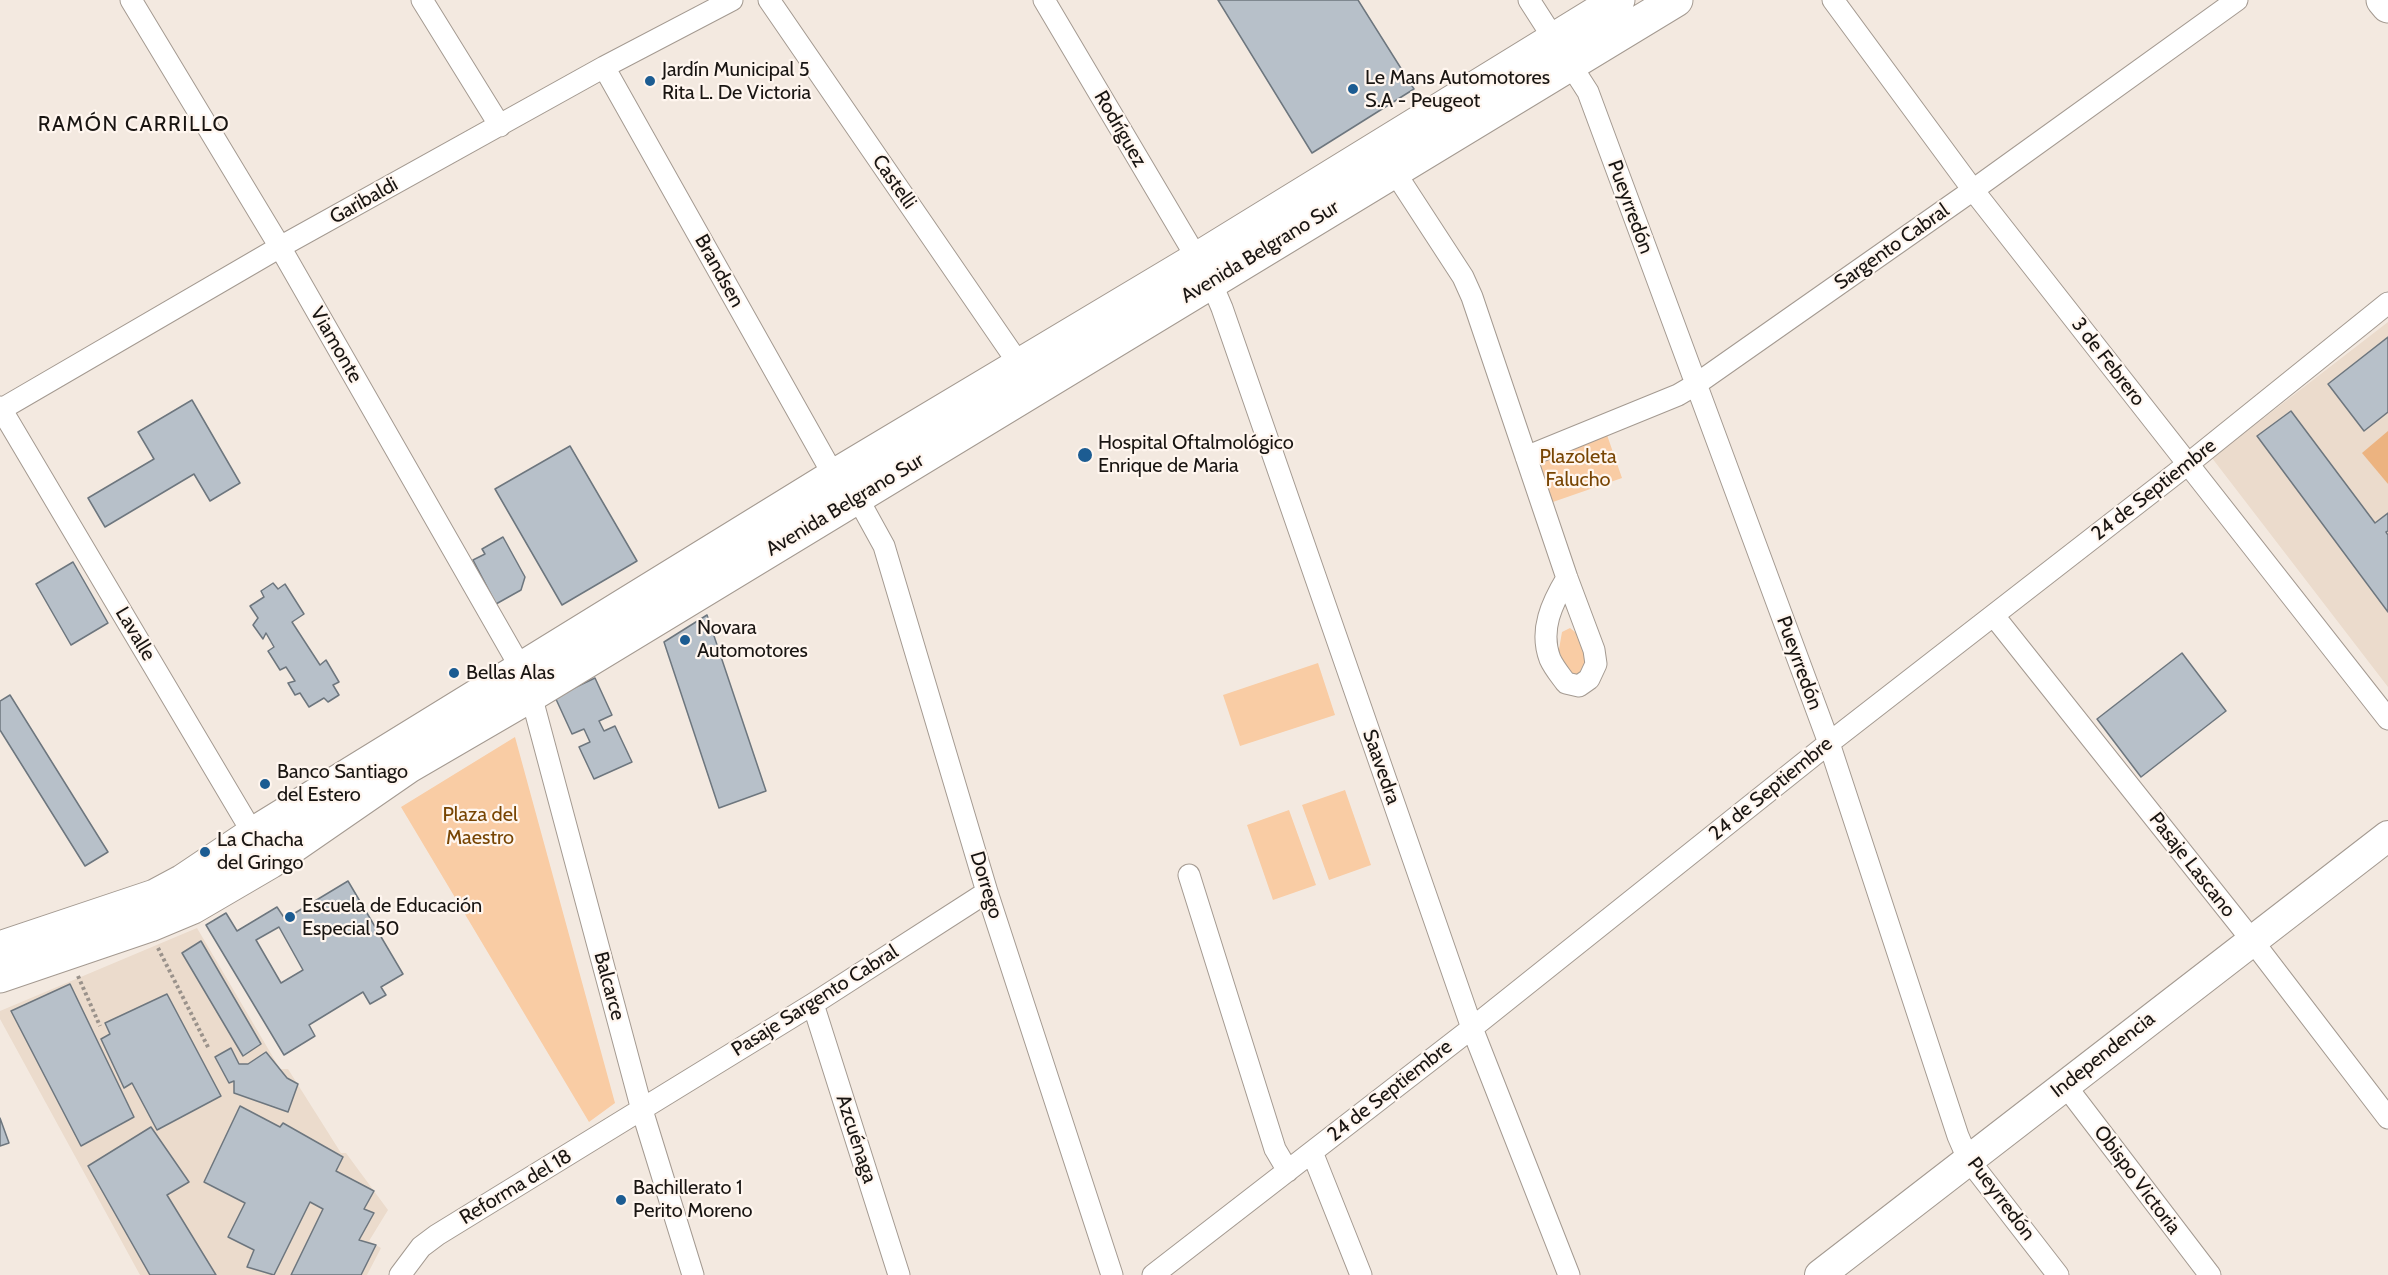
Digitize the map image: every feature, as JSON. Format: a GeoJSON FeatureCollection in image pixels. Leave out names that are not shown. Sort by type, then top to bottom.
{"type":"FeatureCollection","features":[{"type":"Feature","properties":{"kind":"highway","name":"Avenida Belgrano Sur"},"geometry":{"type":"LineString","coordinates":[[846,487],[1019,364],[1394,171],[1562,53],[1618,0]]}},
{"type":"Feature","properties":{"kind":"highway","name":"Avenida Belgrano Sur"},"geometry":{"type":"LineString","coordinates":[[0,948],[155,896],[183,881],[253,834],[526,683],[1204,270],[1380,144],[1562,53],[1676,0]]}},
{"type":"Feature","properties":{"kind":"highway"},"geometry":{"type":"LineString","coordinates":[[2383,0],[2388,6]]}},
{"type":"Feature","properties":{"kind":"highway","name":"Avenida Belgrano Sur"},"geometry":{"type":"LineString","coordinates":[[0,976],[150,925],[193,907],[270,862],[526,683]]}},
{"type":"Feature","properties":{"kind":"street","name":"Viamonte"},"geometry":{"type":"LineString","coordinates":[[132,0],[280,248],[526,683]]}},
{"type":"Feature","properties":{"kind":"street"},"geometry":{"type":"LineString","coordinates":[[422,0],[500,126]]}},
{"type":"Feature","properties":{"kind":"street","name":"Garibaldi"},"geometry":{"type":"LineString","coordinates":[[0,408],[604,67],[732,0]]}},
{"type":"Feature","properties":{"kind":"street","name":"Castelli"},"geometry":{"type":"LineString","coordinates":[[768,0],[1019,364]]}},
{"type":"Feature","properties":{"kind":"street","name":"Rodríguez"},"geometry":{"type":"LineString","coordinates":[[1044,0],[1204,270]]}},
{"type":"Feature","properties":{"kind":"street","name":"Pueyrredón"},"geometry":{"type":"LineString","coordinates":[[1529,0],[1588,92],[1829,743],[1958,1136],[1968,1158],[2058,1275]]}},
{"type":"Feature","properties":{"kind":"street","name":"3 de Febrero"},"geometry":{"type":"LineString","coordinates":[[1833,0],[1972,190],[2388,719]]}},
{"type":"Feature","properties":{"kind":"street","name":"Sargento Cabral"},"geometry":{"type":"LineString","coordinates":[[1526,457],[1678,395],[1695,385],[2237,0]]}},
{"type":"Feature","properties":{"kind":"street","name":"Brandsen"},"geometry":{"type":"LineString","coordinates":[[604,67],[846,487]]}},
{"type":"Feature","properties":{"kind":"street"},"geometry":{"type":"LineString","coordinates":[[1394,171],[1462,277],[1472,297],[1566,578]]}},
{"type":"Feature","properties":{"kind":"street","name":"Saavedra"},"geometry":{"type":"LineString","coordinates":[[1204,270],[1222,308],[1472,1028],[1569,1275]]}},
{"type":"Feature","properties":{"kind":"street","name":"24 de Septiembre"},"geometry":{"type":"LineString","coordinates":[[1153,1275],[1472,1028],[1829,743],[2188,464],[2388,303]]}},
{"type":"Feature","properties":{"kind":"street","name":"Lavalle"},"geometry":{"type":"LineString","coordinates":[[0,408],[270,862]]}},
{"type":"Feature","properties":{"kind":"street","name":"Dorrego"},"geometry":{"type":"LineString","coordinates":[[846,487],[884,546],[987,892],[1112,1275]]}},
{"type":"Feature","properties":{"kind":"street","name":"Pasaje Lascano"},"geometry":{"type":"LineString","coordinates":[[1994,616],[2251,939],[2388,1118]]}},
{"type":"Feature","properties":{"kind":"street","name":"Balcarce"},"geometry":{"type":"LineString","coordinates":[[526,683],[642,1110],[693,1275]]}},
{"type":"Feature","properties":{"kind":"street","name":"Independencia"},"geometry":{"type":"LineString","coordinates":[[1820,1275],[2251,939],[2388,836]]}},
{"type":"Feature","properties":{"kind":"street"},"geometry":{"type":"LineString","coordinates":[[1189,875],[1275,1149],[1288,1171]]}},
{"type":"Feature","properties":{"kind":"street","name":"Pasaje Sargento Cabral"},"geometry":{"type":"LineString","coordinates":[[642,1110],[987,892]]}},
{"type":"Feature","properties":{"kind":"street","name":"Azcuénaga"},"geometry":{"type":"LineString","coordinates":[[813,1004],[899,1275]]}},
{"type":"Feature","properties":{"kind":"street","name":"Obispo Victoria"},"geometry":{"type":"LineString","coordinates":[[2065,1085],[2210,1275]]}},
{"type":"Feature","properties":{"kind":"street","name":"Reforma del 18"},"geometry":{"type":"LineString","coordinates":[[400,1275],[421,1247],[437,1235],[642,1110]]}},
{"type":"Feature","properties":{"kind":"street"},"geometry":{"type":"LineString","coordinates":[[1312,1152],[1361,1275]]}},
{"type":"Feature","properties":{"kind":"path"},"geometry":{"type":"LineString","coordinates":[[150,925],[157,946],[208,1049]]}},
{"type":"Feature","properties":{"kind":"path"},"geometry":{"type":"LineString","coordinates":[[67,953],[100,1026]]}},
{"type":"Feature","properties":{"kind":"shaded area"},"geometry":{"type":"Polygon","coordinates":[[[2388,322],[2388,687],[2212,458],[2388,322]]]}},
{"type":"Feature","properties":{"kind":"shaded area"},"geometry":{"type":"Polygon","coordinates":[[[2388,431],[2388,484],[2362,453],[2388,431]]]}},
{"type":"Feature","properties":{"kind":"shaded area"},"geometry":{"type":"Polygon","coordinates":[[[197,928],[280,1069],[288,1069],[341,1153],[346,1153],[388,1210],[369,1241],[381,1248],[367,1275],[140,1275],[0,1019],[0,1011],[197,928]]]}},
{"type":"Feature","properties":{"kind":"green space","name":"Plazoleta Falucho"},"geometry":{"type":"Polygon","coordinates":[[[1607,435],[1622,478],[1550,503],[1535,460],[1607,435]]]}},
{"type":"Feature","properties":{"kind":"green space"},"geometry":{"type":"Polygon","coordinates":[[[1570,628],[1583,643],[1586,655],[1579,674],[1569,675],[1558,655],[1562,632],[1570,628]]]}},
{"type":"Feature","properties":{"kind":"green space"},"geometry":{"type":"Polygon","coordinates":[[[1318,663],[1335,715],[1240,746],[1223,695],[1318,663]]]}},
{"type":"Feature","properties":{"kind":"green space","name":"Plaza del Maestro"},"geometry":{"type":"Polygon","coordinates":[[[515,737],[615,1103],[589,1122],[401,807],[515,737]]]}},
{"type":"Feature","properties":{"kind":"green space"},"geometry":{"type":"Polygon","coordinates":[[[1345,790],[1371,865],[1329,880],[1302,805],[1345,790]]]}},
{"type":"Feature","properties":{"kind":"green space"},"geometry":{"type":"Polygon","coordinates":[[[1289,810],[1316,885],[1273,900],[1247,825],[1289,810]]]}},
{"type":"Feature","properties":{"kind":"building"},"geometry":{"type":"Polygon","coordinates":[[[1218,0],[1358,0],[1414,89],[1312,153],[1218,0]]]}},
{"type":"Feature","properties":{"kind":"building"},"geometry":{"type":"Polygon","coordinates":[[[2388,337],[2388,412],[2364,431],[2328,384],[2388,337]]]}},
{"type":"Feature","properties":{"kind":"building"},"geometry":{"type":"Polygon","coordinates":[[[192,400],[240,483],[210,501],[194,474],[105,527],[88,498],[154,459],[138,432],[192,400]]]}},
{"type":"Feature","properties":{"kind":"building"},"geometry":{"type":"Polygon","coordinates":[[[2291,411],[2375,523],[2388,513],[2388,531],[2386,532],[2388,535],[2388,612],[2257,436],[2291,411]]]}},
{"type":"Feature","properties":{"kind":"building"},"geometry":{"type":"Polygon","coordinates":[[[570,446],[637,561],[562,605],[495,489],[570,446]]]}},
{"type":"Feature","properties":{"kind":"building"},"geometry":{"type":"Polygon","coordinates":[[[503,537],[525,577],[521,590],[496,604],[473,560],[485,554],[482,549],[503,537]]]}},
{"type":"Feature","properties":{"kind":"building"},"geometry":{"type":"Polygon","coordinates":[[[73,562],[108,623],[71,645],[36,584],[73,562]]]}},
{"type":"Feature","properties":{"kind":"building"},"geometry":{"type":"Polygon","coordinates":[[[273,583],[278,589],[285,584],[304,614],[292,622],[320,665],[326,660],[339,682],[333,685],[339,695],[328,702],[324,698],[309,707],[300,693],[295,695],[288,683],[295,681],[286,667],[280,670],[268,651],[274,647],[266,633],[263,639],[253,625],[258,618],[250,606],[264,597],[261,591],[273,583]]]}},
{"type":"Feature","properties":{"kind":"building"},"geometry":{"type":"Polygon","coordinates":[[[707,615],[766,791],[719,808],[664,642],[707,615]]]}},
{"type":"Feature","properties":{"kind":"building"},"geometry":{"type":"Polygon","coordinates":[[[2182,653],[2226,711],[2141,777],[2097,719],[2182,653]]]}},
{"type":"Feature","properties":{"kind":"building"},"geometry":{"type":"Polygon","coordinates":[[[595,678],[612,715],[599,721],[604,731],[615,726],[632,762],[594,779],[579,747],[590,742],[584,729],[572,734],[555,697],[595,678]]]}},
{"type":"Feature","properties":{"kind":"building"},"geometry":{"type":"Polygon","coordinates":[[[10,695],[108,852],[85,866],[0,730],[0,701],[10,695]]]}},
{"type":"Feature","properties":{"kind":"building"},"geometry":{"type":"Polygon","coordinates":[[[348,881],[403,974],[381,987],[386,995],[370,1004],[363,992],[309,1025],[315,1036],[284,1055],[206,925],[226,913],[237,931],[277,907],[285,919],[348,881]],[[279,927],[256,940],[281,983],[303,970],[279,927]]]}},
{"type":"Feature","properties":{"kind":"building"},"geometry":{"type":"Polygon","coordinates":[[[201,941],[261,1044],[243,1056],[182,953],[201,941]]]}},
{"type":"Feature","properties":{"kind":"building"},"geometry":{"type":"Polygon","coordinates":[[[70,984],[134,1117],[81,1146],[11,1011],[70,984]]]}},
{"type":"Feature","properties":{"kind":"building"},"geometry":{"type":"Polygon","coordinates":[[[167,994],[221,1096],[157,1130],[132,1083],[124,1088],[101,1039],[110,1034],[105,1023],[167,994]]]}},
{"type":"Feature","properties":{"kind":"building"},"geometry":{"type":"Polygon","coordinates":[[[231,1048],[239,1064],[248,1064],[266,1052],[287,1078],[298,1084],[288,1112],[234,1093],[234,1081],[229,1083],[215,1057],[231,1048]]]}},
{"type":"Feature","properties":{"kind":"building"},"geometry":{"type":"Polygon","coordinates":[[[240,1106],[280,1127],[283,1123],[343,1157],[336,1171],[374,1191],[364,1209],[374,1213],[359,1240],[376,1245],[361,1275],[291,1275],[323,1209],[310,1202],[274,1275],[247,1267],[254,1250],[228,1237],[245,1203],[204,1182],[240,1106]]]}},
{"type":"Feature","properties":{"kind":"building"},"geometry":{"type":"Polygon","coordinates":[[[0,1118],[9,1143],[0,1146],[0,1118]]]}},
{"type":"Feature","properties":{"kind":"building"},"geometry":{"type":"Polygon","coordinates":[[[151,1127],[189,1182],[167,1195],[216,1275],[150,1275],[88,1166],[151,1127]]]}},
{"type":"Feature","properties":{"kind":"place","name":"Jardín Municipal 5 Rita L. De Victoria"},"geometry":{"type":"Point","coordinates":[650,81]}},
{"type":"Feature","properties":{"kind":"place","name":"Le Mans Automotores S.A - Peugeot"},"geometry":{"type":"Point","coordinates":[1353,89]}},
{"type":"Feature","properties":{"kind":"place","name":"Hospital Oftalmológico Enrique de Maria"},"geometry":{"type":"Point","coordinates":[1085,455]}},
{"type":"Feature","properties":{"kind":"place","name":"Novara Automotores"},"geometry":{"type":"Point","coordinates":[685,640]}},
{"type":"Feature","properties":{"kind":"place","name":"Bellas Alas"},"geometry":{"type":"Point","coordinates":[454,673]}},
{"type":"Feature","properties":{"kind":"place","name":"Banco Santiago del Estero"},"geometry":{"type":"Point","coordinates":[265,784]}},
{"type":"Feature","properties":{"kind":"place","name":"La Chacha del Gringo"},"geometry":{"type":"Point","coordinates":[205,852]}},
{"type":"Feature","properties":{"kind":"place","name":"Escuela de Educación Especial 50"},"geometry":{"type":"Point","coordinates":[290,917]}},
{"type":"Feature","properties":{"kind":"place","name":"Bachillerato 1 Perito Moreno"},"geometry":{"type":"Point","coordinates":[621,1200]}},
{"type":"Feature","properties":{"kind":"district","name":"RAMÓN CARRILLO"},"geometry":{"type":"Point","coordinates":[134,125]}}]}
